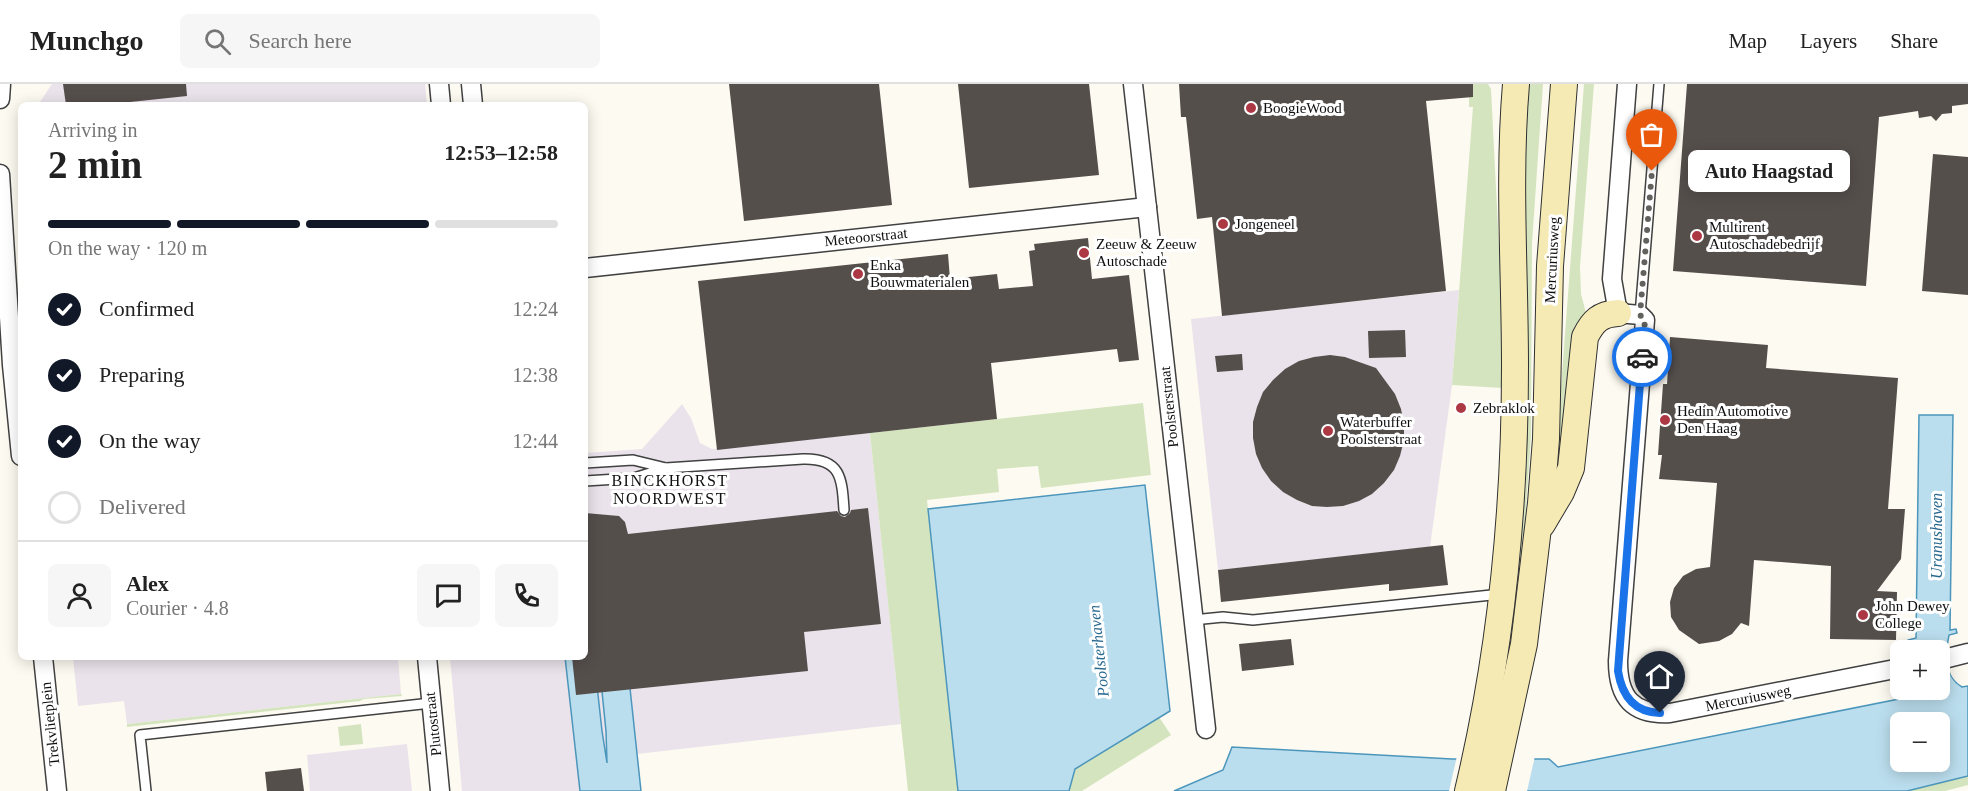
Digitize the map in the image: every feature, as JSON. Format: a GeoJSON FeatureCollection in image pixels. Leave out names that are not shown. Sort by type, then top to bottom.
{"type":"FeatureCollection","features":[{"type":"Feature","properties":{"kind":"main road"},"geometry":{"type":"LineString","coordinates":[[1468,791],[1482,722],[1501,594],[1508,520],[1514,416],[1511,170],[1516,84]]}},
{"type":"Feature","properties":{"kind":"main road","name":"Mercuriusweg"},"geometry":{"type":"LineString","coordinates":[[1492,791],[1526,629],[1538,531],[1546,440],[1550,266],[1564,84]]}},
{"type":"Feature","properties":{"kind":"main road"},"geometry":{"type":"LineString","coordinates":[[1538,531],[1561,492],[1571,468],[1582,346],[1585,337],[1600,316],[1634,317]]}},
{"type":"Feature","properties":{"kind":"street"},"geometry":{"type":"LineString","coordinates":[[0,99],[1,84]]}},
{"type":"Feature","properties":{"kind":"street"},"geometry":{"type":"LineString","coordinates":[[439,84],[441,102]]}},
{"type":"Feature","properties":{"kind":"street"},"geometry":{"type":"LineString","coordinates":[[471,84],[473,102]]}},
{"type":"Feature","properties":{"kind":"street","name":"Poolsterstraat"},"geometry":{"type":"LineString","coordinates":[[1133,84],[1206,729]]}},
{"type":"Feature","properties":{"kind":"street","name":"Mercuriusweg"},"geometry":{"type":"LineString","coordinates":[[1627,84],[1612,279],[1634,317],[1619,680],[1630,703],[1646,712],[1670,713],[1890,670]]}},
{"type":"Feature","properties":{"kind":"street"},"geometry":{"type":"LineString","coordinates":[[0,174],[10,341],[18,425]]}},
{"type":"Feature","properties":{"kind":"street","name":"Meteoorstraat"},"geometry":{"type":"LineString","coordinates":[[588,268],[1147,207]]}},
{"type":"Feature","properties":{"kind":"street"},"geometry":{"type":"LineString","coordinates":[[1950,658],[1968,653]]}},
{"type":"Feature","properties":{"kind":"street","name":"Trekvlietplein"},"geometry":{"type":"LineString","coordinates":[[43,660],[57,791]]}},
{"type":"Feature","properties":{"kind":"street","name":"Plutostraat"},"geometry":{"type":"LineString","coordinates":[[427,660],[440,791]]}},
{"type":"Feature","properties":{"kind":"lane"},"geometry":{"type":"LineString","coordinates":[[1634,317],[1659,84]]}},
{"type":"Feature","properties":{"kind":"lane"},"geometry":{"type":"LineString","coordinates":[[588,481],[634,478],[666,468],[803,459],[824,461],[833,466],[839,474],[844,510]]}},
{"type":"Feature","properties":{"kind":"lane"},"geometry":{"type":"LineString","coordinates":[[588,463],[633,460],[666,468]]}},
{"type":"Feature","properties":{"kind":"lane"},"geometry":{"type":"LineString","coordinates":[[1193,621],[1223,617],[1253,620],[1501,594]]}},
{"type":"Feature","properties":{"kind":"lane"},"geometry":{"type":"LineString","coordinates":[[146,791],[140,735],[431,703]]}},
{"type":"Feature","properties":{"kind":"shaded area"},"geometry":{"type":"Polygon","coordinates":[[[52,84],[425,84],[427,102],[40,102],[52,84]]]}},
{"type":"Feature","properties":{"kind":"shaded area"},"geometry":{"type":"Polygon","coordinates":[[[1459,290],[1452,385],[1430,547],[1218,570],[1191,319],[1459,290]]]}},
{"type":"Feature","properties":{"kind":"shaded area"},"geometry":{"type":"Polygon","coordinates":[[[682,404],[691,418],[700,443],[712,449],[870,433],[901,724],[637,754],[608,767],[577,762],[580,791],[462,791],[450,660],[588,660],[588,453],[642,449],[682,404]]]}},
{"type":"Feature","properties":{"kind":"shaded area"},"geometry":{"type":"Polygon","coordinates":[[[73,660],[398,660],[401,694],[127,724],[124,701],[78,706],[73,660]]]}},
{"type":"Feature","properties":{"kind":"shaded area"},"geometry":{"type":"Polygon","coordinates":[[[407,744],[412,791],[310,791],[307,755],[407,744]]]}},
{"type":"Feature","properties":{"kind":"green space"},"geometry":{"type":"Polygon","coordinates":[[[1469,84],[1488,84],[1491,89],[1503,327],[1503,388],[1452,385],[1473,107],[1469,107],[1469,84]]]}},
{"type":"Feature","properties":{"kind":"green space"},"geometry":{"type":"Polygon","coordinates":[[[1527,84],[1543,84],[1532,243],[1531,437],[1521,578],[1514,577],[1527,84]]]}},
{"type":"Feature","properties":{"kind":"green space"},"geometry":{"type":"Polygon","coordinates":[[[1584,84],[1594,84],[1580,267],[1581,294],[1586,313],[1564,466],[1555,466],[1584,84]]]}},
{"type":"Feature","properties":{"kind":"green space"},"geometry":{"type":"Polygon","coordinates":[[[1143,403],[1151,475],[1041,488],[1038,466],[997,469],[999,492],[927,500],[958,791],[908,791],[870,433],[1143,403]]]}},
{"type":"Feature","properties":{"kind":"green space"},"geometry":{"type":"Polygon","coordinates":[[[401,694],[402,696],[127,727],[127,724],[401,694]]]}},
{"type":"Feature","properties":{"kind":"green space"},"geometry":{"type":"Polygon","coordinates":[[[1159,717],[1171,735],[1082,791],[1069,791],[1074,769],[1159,717]]]}},
{"type":"Feature","properties":{"kind":"green space"},"geometry":{"type":"Polygon","coordinates":[[[361,724],[363,744],[340,746],[338,727],[361,724]]]}},
{"type":"Feature","properties":{"kind":"green space"},"geometry":{"type":"Polygon","coordinates":[[[1968,776],[1968,785],[1945,791],[1907,791],[1968,776]]]}},
{"type":"Feature","properties":{"kind":"water","name":"Uranushaven"},"geometry":{"type":"Polygon","coordinates":[[[1919,415],[1953,415],[1950,630],[1956,629],[1957,633],[1949,635],[1948,640],[1908,640],[1916,638],[1919,415]]]}},
{"type":"Feature","properties":{"kind":"water","name":"Poolsterhaven"},"geometry":{"type":"Polygon","coordinates":[[[1145,485],[1170,711],[1075,769],[1069,791],[958,791],[928,509],[1145,485]]]}},
{"type":"Feature","properties":{"kind":"water"},"geometry":{"type":"Polygon","coordinates":[[[612,520],[641,791],[580,791],[565,660],[588,660],[588,604],[607,763],[606,731],[588,553],[588,523],[612,520]]]}},
{"type":"Feature","properties":{"kind":"water"},"geometry":{"type":"Polygon","coordinates":[[[1950,673],[1956,683],[1962,687],[1968,686],[1968,776],[1907,791],[1174,791],[1223,770],[1232,747],[1452,759],[1549,759],[1558,767],[1894,700],[1950,700],[1950,673]]]}},
{"type":"Feature","properties":{"kind":"pier"},"geometry":{"type":"Polygon","coordinates":[[[1457,756],[1535,756],[1527,791],[1449,791],[1457,756]]]}},
{"type":"Feature","properties":{"kind":"building"},"geometry":{"type":"Polygon","coordinates":[[[63,84],[186,84],[187,96],[130,102],[66,102],[63,84]]]}},
{"type":"Feature","properties":{"kind":"building"},"geometry":{"type":"Polygon","coordinates":[[[729,84],[879,84],[892,205],[744,221],[729,84]]]}},
{"type":"Feature","properties":{"kind":"building"},"geometry":{"type":"Polygon","coordinates":[[[958,84],[1089,84],[1099,175],[969,188],[958,84]]]}},
{"type":"Feature","properties":{"kind":"building"},"geometry":{"type":"Polygon","coordinates":[[[1179,84],[1473,84],[1473,97],[1426,101],[1446,291],[1222,316],[1212,217],[1197,219],[1186,117],[1181,117],[1179,84]]]}},
{"type":"Feature","properties":{"kind":"building"},"geometry":{"type":"Polygon","coordinates":[[[1687,84],[1968,84],[1968,104],[1952,106],[1952,113],[1942,114],[1936,121],[1931,116],[1919,118],[1918,111],[1879,117],[1866,286],[1673,271],[1687,84]]]}},
{"type":"Feature","properties":{"kind":"building"},"geometry":{"type":"Polygon","coordinates":[[[1933,154],[1968,157],[1968,295],[1922,291],[1933,154]]]}},
{"type":"Feature","properties":{"kind":"building"},"geometry":{"type":"Polygon","coordinates":[[[1088,238],[1092,279],[1129,275],[1139,360],[1119,362],[1117,349],[991,363],[997,419],[717,450],[698,281],[948,254],[950,279],[997,274],[999,289],[1033,286],[1029,251],[1035,250],[1034,244],[1088,238]]]}},
{"type":"Feature","properties":{"kind":"building"},"geometry":{"type":"Polygon","coordinates":[[[1405,330],[1406,357],[1369,358],[1368,331],[1405,330]]]}},
{"type":"Feature","properties":{"kind":"building"},"geometry":{"type":"Polygon","coordinates":[[[1670,337],[1768,345],[1766,368],[1898,378],[1888,509],[1905,509],[1901,559],[1877,591],[1897,592],[1896,640],[1830,639],[1831,566],[1754,560],[1749,626],[1741,623],[1732,634],[1719,641],[1699,644],[1679,630],[1671,617],[1670,602],[1674,588],[1683,576],[1696,569],[1710,567],[1717,483],[1659,479],[1662,455],[1658,455],[1663,384],[1667,384],[1670,337]]]}},
{"type":"Feature","properties":{"kind":"building"},"geometry":{"type":"Polygon","coordinates":[[[1242,354],[1243,370],[1217,372],[1215,356],[1242,354]]]}},
{"type":"Feature","properties":{"kind":"building","name":"Waterbuffer Poolsterstraat"},"geometry":{"type":"Polygon","coordinates":[[[1330,355],[1345,357],[1376,368],[1395,394],[1401,409],[1404,440],[1394,470],[1372,494],[1343,506],[1312,506],[1283,492],[1271,481],[1256,454],[1253,422],[1263,392],[1285,369],[1299,361],[1330,355]]]}},
{"type":"Feature","properties":{"kind":"building"},"geometry":{"type":"Polygon","coordinates":[[[868,508],[881,624],[804,632],[808,671],[576,695],[572,660],[588,660],[588,513],[619,516],[625,522],[628,534],[837,511],[845,517],[851,510],[868,508]]]}},
{"type":"Feature","properties":{"kind":"building"},"geometry":{"type":"Polygon","coordinates":[[[1443,545],[1448,585],[1389,591],[1389,584],[1221,602],[1218,570],[1443,545]]]}},
{"type":"Feature","properties":{"kind":"building"},"geometry":{"type":"Polygon","coordinates":[[[1291,639],[1294,665],[1242,671],[1239,644],[1291,639]]]}},
{"type":"Feature","properties":{"kind":"building"},"geometry":{"type":"Polygon","coordinates":[[[301,768],[304,791],[267,791],[265,772],[301,768]]]}},
{"type":"Feature","properties":{"kind":"way so far"},"geometry":{"type":"LineString","coordinates":[[1642,357],[1645,320],[1640,315],[1652,171]]}},
{"type":"Feature","properties":{"kind":"place","name":"BoogieWood"},"geometry":{"type":"Point","coordinates":[1251,108]}},
{"type":"Feature","properties":{"kind":"place","name":"Auto Haagstad"},"geometry":{"type":"Point","coordinates":[1652,171]}},
{"type":"Feature","properties":{"kind":"place","name":"Jongeneel"},"geometry":{"type":"Point","coordinates":[1223,224]}},
{"type":"Feature","properties":{"kind":"place","name":"Multirent Autoschadebedrijf"},"geometry":{"type":"Point","coordinates":[1697,236]}},
{"type":"Feature","properties":{"kind":"place","name":"Zeeuw & Zeeuw Autoschade"},"geometry":{"type":"Point","coordinates":[1084,253]}},
{"type":"Feature","properties":{"kind":"place","name":"Enka Bouwmaterialen"},"geometry":{"type":"Point","coordinates":[858,274]}},
{"type":"Feature","properties":{"kind":"place","name":"Zebraklok"},"geometry":{"type":"Point","coordinates":[1461,408]}},
{"type":"Feature","properties":{"kind":"place","name":"Hedin Automotive Den Haag"},"geometry":{"type":"Point","coordinates":[1665,420]}},
{"type":"Feature","properties":{"kind":"place","name":"Waterbuffer Poolsterstraat"},"geometry":{"type":"Point","coordinates":[1328,431]}},
{"type":"Feature","properties":{"kind":"place","name":"John Dewey College"},"geometry":{"type":"Point","coordinates":[1863,615]}},
{"type":"Feature","properties":{"kind":"district","name":"BINCKHORST NOORDWEST"},"geometry":{"type":"Point","coordinates":[670,489]}},
{"type":"Feature","properties":{"kind":"route"},"geometry":{"type":"LineString","coordinates":[[1642,357],[1618,671],[1619,680],[1630,703],[1640,710],[1660,713]]}}]}
